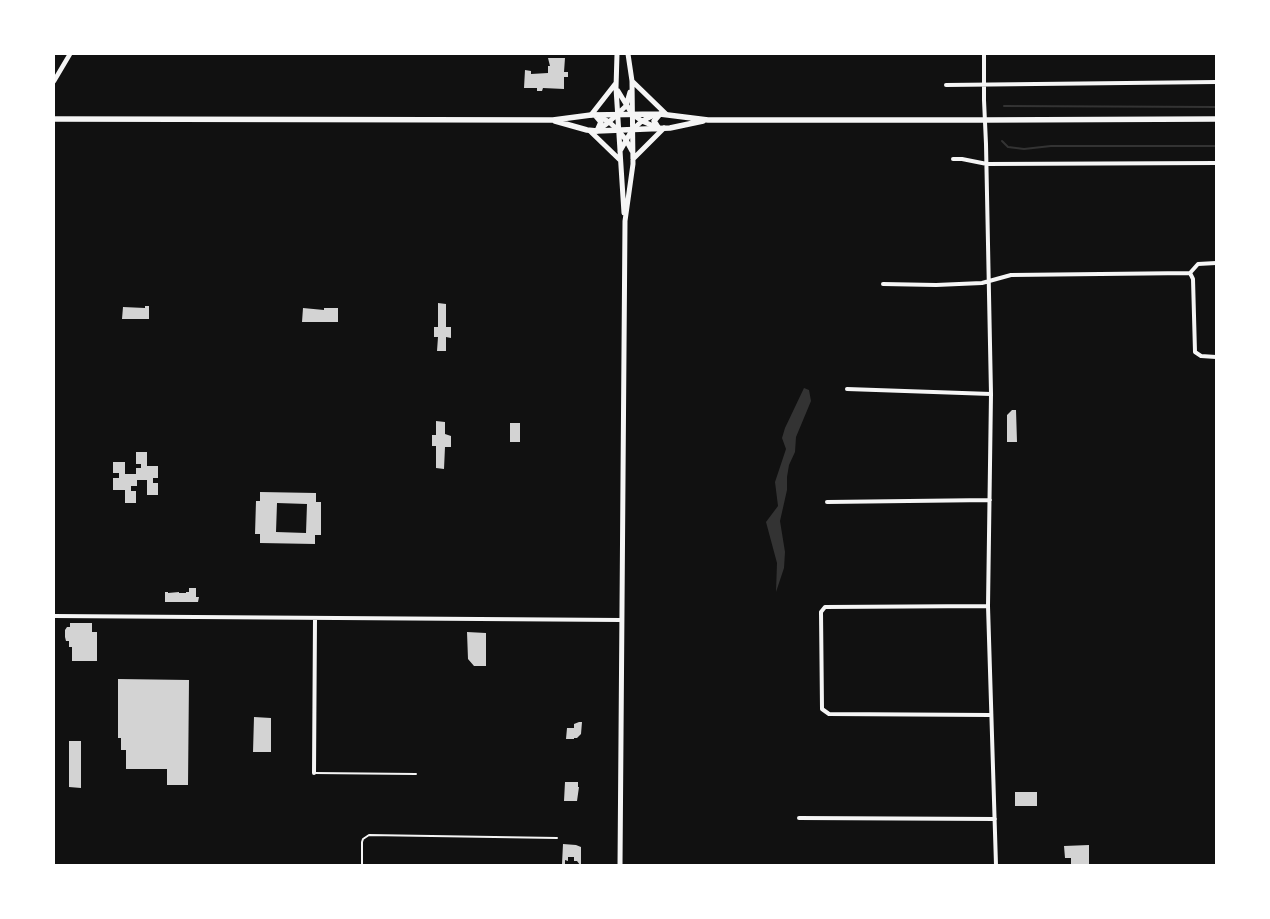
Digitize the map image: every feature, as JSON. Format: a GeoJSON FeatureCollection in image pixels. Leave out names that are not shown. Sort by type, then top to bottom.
{"type":"FeatureCollection","features":[{"type":"Feature","properties":{"kind":"main road"},"geometry":{"type":"LineString","coordinates":[[617,54],[618,130],[625,221],[620,865]]}},
{"type":"Feature","properties":{"kind":"main road"},"geometry":{"type":"LineString","coordinates":[[625,221],[633,156],[632,84],[628,54]]}},
{"type":"Feature","properties":{"kind":"main road"},"geometry":{"type":"LineString","coordinates":[[616,85],[624,93],[628,91],[632,84]]}},
{"type":"Feature","properties":{"kind":"main road"},"geometry":{"type":"LineString","coordinates":[[594,131],[610,122],[626,106],[632,84]]}},
{"type":"Feature","properties":{"kind":"main road"},"geometry":{"type":"LineString","coordinates":[[632,84],[663,114]]}},
{"type":"Feature","properties":{"kind":"main road"},"geometry":{"type":"LineString","coordinates":[[616,85],[632,114],[642,121],[662,128]]}},
{"type":"Feature","properties":{"kind":"main road"},"geometry":{"type":"LineString","coordinates":[[593,115],[616,85]]}},
{"type":"Feature","properties":{"kind":"main road"},"geometry":{"type":"LineString","coordinates":[[620,152],[632,130],[642,121],[652,115],[663,114]]}},
{"type":"Feature","properties":{"kind":"main road"},"geometry":{"type":"LineString","coordinates":[[662,128],[654,121],[663,114]]}},
{"type":"Feature","properties":{"kind":"main road"},"geometry":{"type":"LineString","coordinates":[[54,118],[552,120],[593,115],[663,114],[708,120],[1216,119]]}},
{"type":"Feature","properties":{"kind":"main road"},"geometry":{"type":"LineString","coordinates":[[593,115],[610,122],[618,130],[626,140],[633,156]]}},
{"type":"Feature","properties":{"kind":"main road"},"geometry":{"type":"LineString","coordinates":[[593,115],[601,122],[594,131]]}},
{"type":"Feature","properties":{"kind":"main road"},"geometry":{"type":"LineString","coordinates":[[687,116],[687,124]]}},
{"type":"Feature","properties":{"kind":"main road"},"geometry":{"type":"LineString","coordinates":[[552,120],[594,131],[662,128],[708,120]]}},
{"type":"Feature","properties":{"kind":"main road"},"geometry":{"type":"LineString","coordinates":[[633,156],[662,128]]}},
{"type":"Feature","properties":{"kind":"main road"},"geometry":{"type":"LineString","coordinates":[[594,131],[620,160]]}},
{"type":"Feature","properties":{"kind":"main road"},"geometry":{"type":"LineString","coordinates":[[620,152],[626,149],[633,156]]}},
{"type":"Feature","properties":{"kind":"street"},"geometry":{"type":"LineString","coordinates":[[54,81],[70,54]]}},
{"type":"Feature","properties":{"kind":"street"},"geometry":{"type":"LineString","coordinates":[[984,54],[991,394],[988,606],[996,865]]}},
{"type":"Feature","properties":{"kind":"street"},"geometry":{"type":"LineString","coordinates":[[946,86],[1216,82]]}},
{"type":"Feature","properties":{"kind":"street"},"geometry":{"type":"LineString","coordinates":[[953,159],[987,164],[1216,163]]}},
{"type":"Feature","properties":{"kind":"street"},"geometry":{"type":"LineString","coordinates":[[883,284],[936,285],[988,282],[1011,275],[1190,273],[1198,264],[1216,263]]}},
{"type":"Feature","properties":{"kind":"street"},"geometry":{"type":"LineString","coordinates":[[1190,273],[1193,279],[1195,352],[1201,356],[1216,356]]}},
{"type":"Feature","properties":{"kind":"street"},"geometry":{"type":"LineString","coordinates":[[847,390],[991,394]]}},
{"type":"Feature","properties":{"kind":"street"},"geometry":{"type":"LineString","coordinates":[[827,502],[990,500]]}},
{"type":"Feature","properties":{"kind":"street"},"geometry":{"type":"LineString","coordinates":[[988,606],[825,607],[821,612],[822,709],[829,714],[990,715]]}},
{"type":"Feature","properties":{"kind":"street"},"geometry":{"type":"LineString","coordinates":[[54,616],[621,620]]}},
{"type":"Feature","properties":{"kind":"street"},"geometry":{"type":"LineString","coordinates":[[314,773],[315,619]]}},
{"type":"Feature","properties":{"kind":"street"},"geometry":{"type":"LineString","coordinates":[[799,818],[995,819]]}},
{"type":"Feature","properties":{"kind":"lane"},"geometry":{"type":"LineString","coordinates":[[314,773],[416,774]]}},
{"type":"Feature","properties":{"kind":"lane"},"geometry":{"type":"LineString","coordinates":[[362,865],[362,842],[369,835],[557,838]]}},
{"type":"Feature","properties":{"kind":"shaded area"},"geometry":{"type":"Polygon","coordinates":[[[804,388],[809,390],[811,401],[796,437],[795,452],[789,465],[787,490],[780,521],[785,552],[784,568],[776,592],[777,563],[766,522],[778,506],[775,482],[786,449],[782,438],[804,388]]]}},
{"type":"Feature","properties":{"kind":"building"},"geometry":{"type":"Polygon","coordinates":[[[548,58],[565,58],[564,72],[568,72],[568,77],[564,77],[564,89],[543,88],[542,91],[537,91],[537,88],[524,88],[525,70],[531,71],[531,74],[548,73],[548,66],[550,66],[548,58]]]}},
{"type":"Feature","properties":{"kind":"building"},"geometry":{"type":"Polygon","coordinates":[[[438,303],[446,304],[446,327],[451,327],[451,338],[446,337],[446,351],[437,351],[438,337],[434,337],[434,327],[438,327],[438,303]]]}},
{"type":"Feature","properties":{"kind":"building"},"geometry":{"type":"Polygon","coordinates":[[[145,306],[149,306],[149,319],[122,319],[123,307],[145,308],[145,306]]]}},
{"type":"Feature","properties":{"kind":"building"},"geometry":{"type":"Polygon","coordinates":[[[303,308],[324,310],[324,308],[338,308],[338,322],[302,322],[303,308]]]}},
{"type":"Feature","properties":{"kind":"building"},"geometry":{"type":"Polygon","coordinates":[[[1012,410],[1016,410],[1017,442],[1007,442],[1007,415],[1012,410]]]}},
{"type":"Feature","properties":{"kind":"building"},"geometry":{"type":"Polygon","coordinates":[[[436,421],[445,422],[445,434],[451,436],[451,447],[445,447],[444,469],[436,468],[436,446],[432,446],[432,435],[436,435],[436,421]]]}},
{"type":"Feature","properties":{"kind":"building"},"geometry":{"type":"Polygon","coordinates":[[[510,423],[520,423],[520,442],[510,442],[510,423]]]}},
{"type":"Feature","properties":{"kind":"building"},"geometry":{"type":"Polygon","coordinates":[[[136,452],[147,452],[147,466],[158,466],[158,478],[153,478],[153,483],[158,483],[158,495],[147,495],[147,480],[137,480],[137,486],[131,486],[131,491],[136,491],[136,503],[125,503],[125,490],[113,490],[113,478],[119,478],[119,473],[113,473],[113,462],[125,462],[125,474],[136,474],[136,468],[141,468],[141,464],[136,464],[136,452]]]}},
{"type":"Feature","properties":{"kind":"building"},"geometry":{"type":"Polygon","coordinates":[[[260,492],[316,493],[316,502],[321,502],[321,535],[315,535],[315,544],[260,543],[260,534],[255,534],[256,501],[260,501],[260,492]],[[277,503],[276,532],[306,533],[307,504],[277,503]]]}},
{"type":"Feature","properties":{"kind":"building"},"geometry":{"type":"Polygon","coordinates":[[[189,588],[196,588],[196,597],[199,597],[198,602],[165,602],[165,592],[186,593],[189,592],[189,588]]]}},
{"type":"Feature","properties":{"kind":"building"},"geometry":{"type":"Polygon","coordinates":[[[70,623],[92,623],[92,632],[97,632],[97,661],[72,661],[72,647],[69,647],[69,641],[66,641],[65,637],[65,630],[67,627],[70,627],[70,623]]]}},
{"type":"Feature","properties":{"kind":"building"},"geometry":{"type":"Polygon","coordinates":[[[467,632],[486,633],[486,666],[474,666],[468,659],[467,632]]]}},
{"type":"Feature","properties":{"kind":"building"},"geometry":{"type":"Polygon","coordinates":[[[118,679],[189,680],[188,785],[167,785],[167,769],[126,769],[126,750],[121,750],[121,738],[118,738],[118,679]]]}},
{"type":"Feature","properties":{"kind":"building"},"geometry":{"type":"Polygon","coordinates":[[[254,717],[271,718],[271,752],[253,752],[254,717]]]}},
{"type":"Feature","properties":{"kind":"building"},"geometry":{"type":"Polygon","coordinates":[[[582,722],[581,734],[574,739],[566,739],[567,728],[574,728],[574,724],[582,722]]]}},
{"type":"Feature","properties":{"kind":"building"},"geometry":{"type":"Polygon","coordinates":[[[69,741],[81,741],[81,788],[69,787],[69,741]]]}},
{"type":"Feature","properties":{"kind":"building"},"geometry":{"type":"Polygon","coordinates":[[[565,782],[578,782],[577,801],[564,801],[565,782]]]}},
{"type":"Feature","properties":{"kind":"building"},"geometry":{"type":"Polygon","coordinates":[[[1015,792],[1037,792],[1037,806],[1015,806],[1015,792]]]}},
{"type":"Feature","properties":{"kind":"building"},"geometry":{"type":"Polygon","coordinates":[[[563,844],[581,847],[581,865],[574,861],[574,857],[568,857],[568,861],[565,860],[565,864],[562,864],[563,844]]]}},
{"type":"Feature","properties":{"kind":"building"},"geometry":{"type":"Polygon","coordinates":[[[1089,845],[1089,865],[1071,864],[1071,858],[1065,858],[1064,846],[1089,845]]]}},
{"type":"Feature","properties":{"kind":"waterway"},"geometry":{"type":"LineString","coordinates":[[1004,106],[1216,107]]}},
{"type":"Feature","properties":{"kind":"waterway"},"geometry":{"type":"LineString","coordinates":[[1002,141],[1008,147],[1024,149],[1051,146],[1216,146]]}}]}
